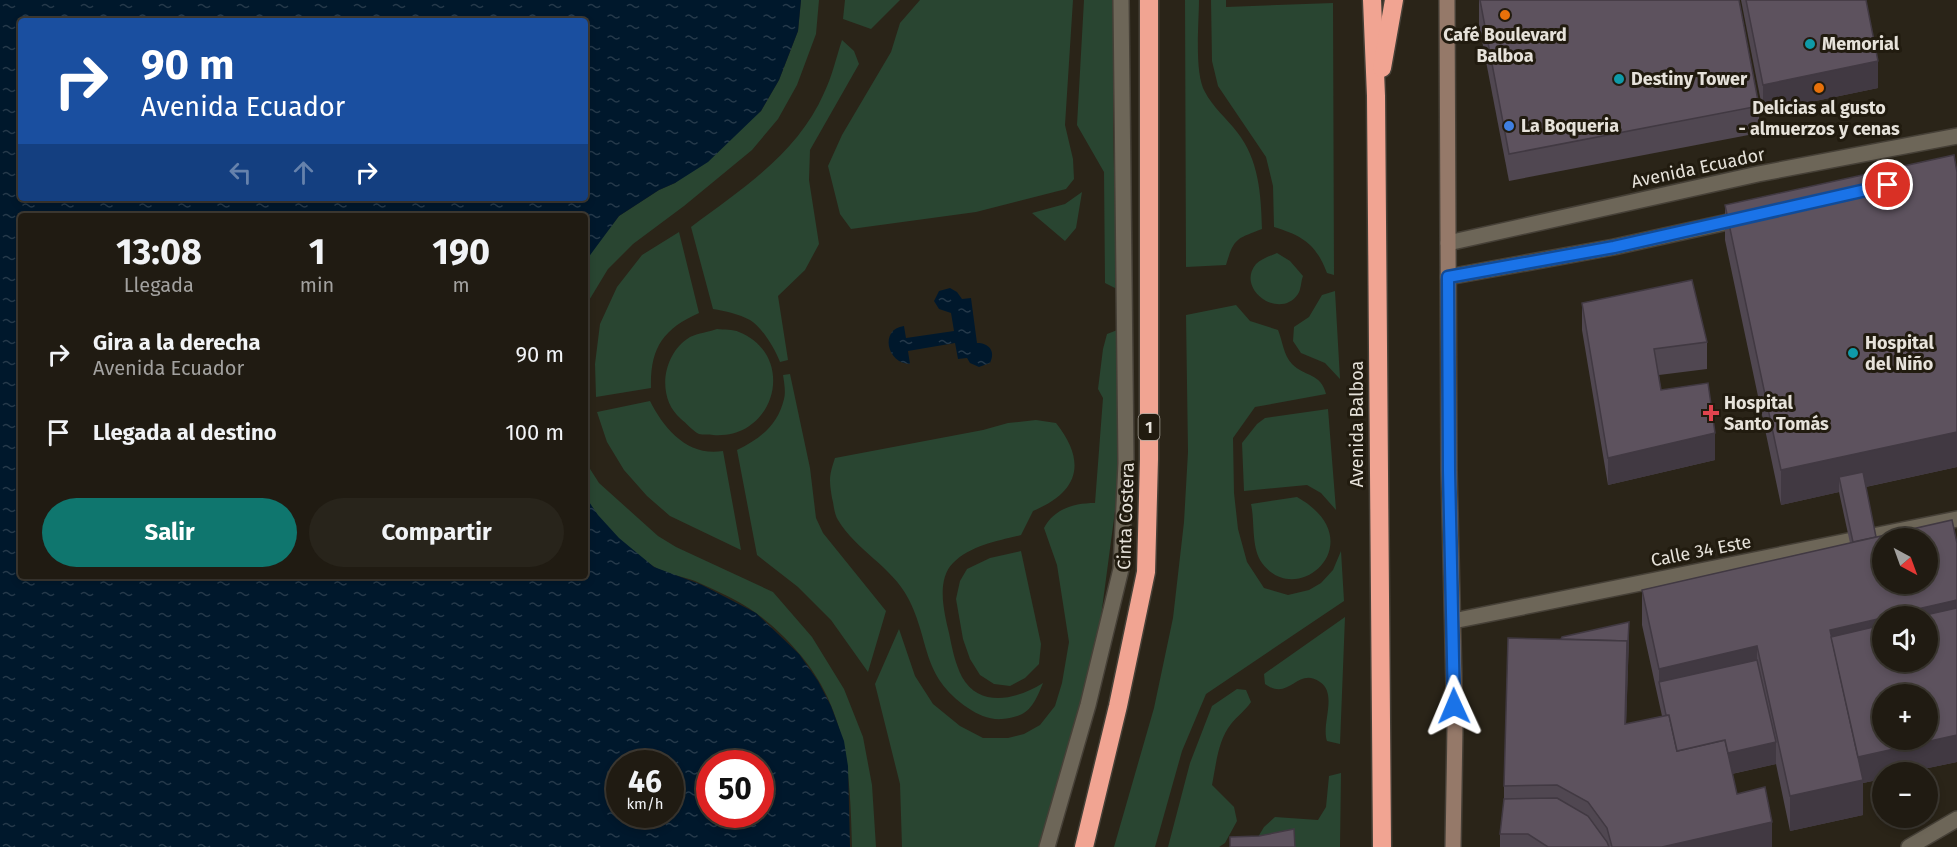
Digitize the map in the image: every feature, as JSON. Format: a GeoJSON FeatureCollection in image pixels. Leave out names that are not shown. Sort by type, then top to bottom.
{"type":"FeatureCollection","features":[{"type":"Feature","properties":{"kind":"highway","name":"Cinta Costera"},"geometry":{"type":"LineString","coordinates":[[1084,847],[1119,706],[1146,572],[1149,459],[1149,0]]}},
{"type":"Feature","properties":{"kind":"highway","name":"Avenida Balboa"},"geometry":{"type":"LineString","coordinates":[[1372,0],[1376,96],[1382,847]]}},
{"type":"Feature","properties":{"kind":"highway"},"geometry":{"type":"LineString","coordinates":[[1376,96],[1394,0]]}},
{"type":"Feature","properties":{"kind":"main road"},"geometry":{"type":"LineString","coordinates":[[1447,0],[1449,471],[1455,727],[1453,847]]}},
{"type":"Feature","properties":{"kind":"street"},"geometry":{"type":"LineString","coordinates":[[1047,847],[1088,705],[1121,569],[1126,463],[1121,0]]}},
{"type":"Feature","properties":{"kind":"street","name":"Avenida Ecuador"},"geometry":{"type":"LineString","coordinates":[[1448,243],[1758,174],[1957,135]]}},
{"type":"Feature","properties":{"kind":"street"},"geometry":{"type":"LineString","coordinates":[[1448,277],[1614,247],[1763,214]]}},
{"type":"Feature","properties":{"kind":"street","name":"Calle 34 Este"},"geometry":{"type":"LineString","coordinates":[[1453,621],[1957,519]]}},
{"type":"Feature","properties":{"kind":"street"},"geometry":{"type":"LineString","coordinates":[[1909,847],[1957,819]]}},
{"type":"Feature","properties":{"kind":"green space"},"geometry":{"type":"Polygon","coordinates":[[[801,0],[819,0],[816,34],[797,85],[778,119],[752,150],[633,244],[608,269],[588,302],[588,256],[619,216],[659,190],[675,183],[761,111],[779,80],[798,31],[801,0]]]}},
{"type":"Feature","properties":{"kind":"green space"},"geometry":{"type":"Polygon","coordinates":[[[845,0],[900,0],[871,29],[843,19],[845,0]]]}},
{"type":"Feature","properties":{"kind":"green space"},"geometry":{"type":"Polygon","coordinates":[[[920,0],[1073,0],[1065,125],[1073,159],[1074,179],[1066,189],[976,212],[851,229],[840,214],[828,166],[842,135],[891,52],[900,23],[920,0]]]}},
{"type":"Feature","properties":{"kind":"green space"},"geometry":{"type":"Polygon","coordinates":[[[1084,0],[1113,0],[1117,289],[1105,283],[1104,172],[1077,125],[1084,0]]]}},
{"type":"Feature","properties":{"kind":"green space"},"geometry":{"type":"Polygon","coordinates":[[[1185,0],[1199,0],[1198,61],[1205,92],[1244,143],[1254,166],[1259,190],[1262,229],[1241,238],[1234,244],[1226,265],[1186,267],[1185,0]]]}},
{"type":"Feature","properties":{"kind":"green space"},"geometry":{"type":"Polygon","coordinates":[[[1211,0],[1226,0],[1226,7],[1333,3],[1334,275],[1327,273],[1318,255],[1307,242],[1274,227],[1273,186],[1266,157],[1218,86],[1212,61],[1211,0]]]}},
{"type":"Feature","properties":{"kind":"green space"},"geometry":{"type":"Polygon","coordinates":[[[842,40],[854,51],[859,64],[810,150],[809,180],[819,244],[805,270],[778,296],[788,360],[780,362],[768,339],[755,323],[737,314],[713,309],[691,227],[749,184],[784,152],[799,134],[827,87],[842,40]]]}},
{"type":"Feature","properties":{"kind":"green space"},"geometry":{"type":"Polygon","coordinates":[[[1082,192],[1076,228],[1065,241],[1032,213],[1065,204],[1082,192]]]}},
{"type":"Feature","properties":{"kind":"green space"},"geometry":{"type":"Polygon","coordinates":[[[679,232],[699,313],[676,326],[661,342],[653,362],[651,388],[596,397],[595,364],[600,324],[617,287],[642,255],[679,232]]]}},
{"type":"Feature","properties":{"kind":"green space"},"geometry":{"type":"Polygon","coordinates":[[[1277,253],[1290,261],[1303,276],[1298,294],[1290,301],[1281,304],[1271,303],[1262,298],[1255,292],[1251,283],[1251,274],[1256,264],[1277,253]]]}},
{"type":"Feature","properties":{"kind":"green space"},"geometry":{"type":"Polygon","coordinates":[[[1335,291],[1340,379],[1325,363],[1301,353],[1293,341],[1294,327],[1309,317],[1322,295],[1335,291]]]}},
{"type":"Feature","properties":{"kind":"green space"},"geometry":{"type":"Polygon","coordinates":[[[1236,305],[1250,321],[1278,330],[1285,352],[1292,364],[1320,382],[1326,394],[1255,407],[1233,438],[1234,493],[1238,529],[1247,562],[1264,588],[1288,595],[1309,590],[1321,583],[1333,570],[1341,551],[1344,601],[1206,694],[1182,751],[1155,847],[1114,847],[1154,708],[1173,618],[1184,522],[1188,452],[1186,315],[1236,305]]]}},
{"type":"Feature","properties":{"kind":"green space"},"geometry":{"type":"Polygon","coordinates":[[[717,329],[737,331],[757,344],[769,359],[773,376],[771,394],[764,411],[752,424],[734,433],[701,434],[692,429],[673,410],[665,388],[666,376],[673,354],[681,345],[690,337],[717,329]]]}},
{"type":"Feature","properties":{"kind":"green space"},"geometry":{"type":"Polygon","coordinates":[[[1120,329],[1123,434],[1100,624],[1071,744],[1040,847],[902,847],[900,784],[875,684],[899,629],[915,676],[933,704],[960,726],[983,738],[1008,738],[1024,734],[1040,725],[1055,706],[1062,683],[1069,642],[1057,565],[1044,528],[1053,516],[1065,508],[1095,503],[1103,398],[1098,389],[1103,349],[1107,334],[1120,329]]]}},
{"type":"Feature","properties":{"kind":"green space"},"geometry":{"type":"Polygon","coordinates":[[[790,374],[810,468],[816,518],[823,533],[886,611],[868,672],[831,620],[798,587],[757,555],[737,450],[760,436],[773,424],[784,399],[783,375],[790,374]]]}},
{"type":"Feature","properties":{"kind":"green space"},"geometry":{"type":"Polygon","coordinates":[[[650,401],[662,421],[679,439],[699,450],[723,451],[741,550],[670,516],[647,496],[624,470],[607,442],[597,412],[650,401]]]}},
{"type":"Feature","properties":{"kind":"green space"},"geometry":{"type":"Polygon","coordinates":[[[1328,409],[1336,510],[1321,493],[1307,485],[1244,491],[1242,443],[1257,424],[1265,418],[1328,409]]]}},
{"type":"Feature","properties":{"kind":"green space"},"geometry":{"type":"Polygon","coordinates":[[[1036,420],[1056,423],[1066,437],[1074,463],[1069,485],[1060,495],[1033,511],[1021,535],[968,552],[953,563],[944,578],[944,606],[954,655],[962,677],[970,687],[979,694],[1000,698],[1011,697],[1043,683],[1037,698],[1024,713],[1011,718],[993,719],[968,708],[942,683],[934,670],[915,614],[901,587],[854,540],[837,518],[831,492],[831,474],[835,458],[983,430],[1008,423],[1036,420]]]}},
{"type":"Feature","properties":{"kind":"green space"},"geometry":{"type":"Polygon","coordinates":[[[588,466],[599,483],[658,536],[676,547],[773,592],[812,637],[844,689],[863,737],[872,785],[876,847],[852,847],[850,794],[843,743],[826,695],[813,672],[796,650],[767,621],[749,608],[695,581],[658,569],[644,560],[606,526],[588,502],[588,466]]]}},
{"type":"Feature","properties":{"kind":"green space"},"geometry":{"type":"Polygon","coordinates":[[[1297,497],[1319,514],[1329,533],[1329,550],[1322,564],[1309,575],[1293,579],[1277,576],[1262,563],[1256,550],[1251,504],[1297,497]]]}},
{"type":"Feature","properties":{"kind":"green space"},"geometry":{"type":"Polygon","coordinates":[[[1021,551],[1041,644],[1039,664],[1025,678],[1010,686],[994,684],[980,675],[970,659],[963,639],[956,599],[960,581],[967,569],[990,558],[1021,551]]]}},
{"type":"Feature","properties":{"kind":"green space"},"geometry":{"type":"Polygon","coordinates":[[[1345,617],[1340,744],[1327,741],[1329,701],[1325,687],[1320,682],[1312,678],[1305,678],[1281,689],[1274,688],[1265,684],[1264,674],[1345,617]]]}},
{"type":"Feature","properties":{"kind":"green space"},"geometry":{"type":"Polygon","coordinates":[[[1237,689],[1246,690],[1251,702],[1231,724],[1223,737],[1212,785],[1234,807],[1237,821],[1225,843],[1219,847],[1168,847],[1190,763],[1212,706],[1237,689]]]}},
{"type":"Feature","properties":{"kind":"green space"},"geometry":{"type":"Polygon","coordinates":[[[1341,773],[1340,847],[1252,847],[1264,827],[1275,817],[1318,820],[1326,807],[1329,776],[1341,773]]]}},
{"type":"Feature","properties":{"kind":"water"},"geometry":{"type":"Polygon","coordinates":[[[0,0],[801,0],[798,31],[779,80],[761,111],[708,162],[619,216],[588,258],[588,213],[18,213],[18,579],[588,579],[588,500],[619,538],[654,567],[702,585],[756,613],[799,654],[818,681],[831,706],[844,741],[848,766],[850,847],[0,847],[0,0]]]}},
{"type":"Feature","properties":{"kind":"water"},"geometry":{"type":"Polygon","coordinates":[[[950,288],[962,299],[971,298],[977,343],[985,344],[992,351],[990,363],[979,367],[970,363],[967,358],[958,359],[955,343],[908,351],[910,364],[896,358],[891,353],[889,339],[896,328],[904,326],[906,338],[954,331],[951,313],[939,309],[934,301],[939,291],[950,288]]]}},
{"type":"Feature","properties":{"kind":"building","name":"Destiny Tower"},"geometry":{"type":"Polygon","coordinates":[[[1480,0],[1739,0],[1759,106],[1509,154],[1480,0]]]}},
{"type":"Feature","properties":{"kind":"building","name":"Memorial"},"geometry":{"type":"Polygon","coordinates":[[[1746,0],[1866,0],[1878,61],[1763,85],[1746,0]]]}},
{"type":"Feature","properties":{"kind":"building","name":"Hospital del Niño"},"geometry":{"type":"Polygon","coordinates":[[[1954,155],[1957,172],[1957,432],[1781,470],[1725,205],[1954,155]]]}},
{"type":"Feature","properties":{"kind":"building"},"geometry":{"type":"Polygon","coordinates":[[[1692,280],[1707,342],[1654,349],[1661,390],[1708,383],[1715,433],[1608,458],[1582,303],[1692,280]]]}},
{"type":"Feature","properties":{"kind":"building"},"geometry":{"type":"Polygon","coordinates":[[[1863,472],[1874,528],[1872,528],[1872,538],[1853,542],[1839,477],[1863,472]]]}},
{"type":"Feature","properties":{"kind":"building"},"geometry":{"type":"Polygon","coordinates":[[[1952,520],[1957,543],[1957,600],[1931,606],[1872,606],[1872,620],[1830,630],[1863,780],[1790,796],[1757,646],[1659,669],[1642,590],[1872,538],[1872,594],[1938,594],[1938,528],[1917,528],[1952,520]]]}},
{"type":"Feature","properties":{"kind":"building"},"geometry":{"type":"Polygon","coordinates":[[[1957,608],[1957,735],[1938,739],[1938,684],[1872,684],[1872,750],[1890,750],[1858,757],[1831,637],[1872,627],[1872,672],[1938,672],[1938,612],[1957,608]]]}},
{"type":"Feature","properties":{"kind":"building"},"geometry":{"type":"Polygon","coordinates":[[[1629,622],[1627,661],[1627,641],[1561,639],[1562,637],[1629,622]]]}},
{"type":"Feature","properties":{"kind":"building"},"geometry":{"type":"Polygon","coordinates":[[[1508,638],[1627,641],[1625,724],[1669,715],[1677,751],[1725,740],[1737,794],[1765,787],[1772,822],[1662,847],[1612,847],[1607,828],[1588,802],[1557,785],[1504,786],[1508,638]]]}},
{"type":"Feature","properties":{"kind":"building"},"geometry":{"type":"Polygon","coordinates":[[[1757,660],[1776,742],[1728,753],[1725,740],[1677,751],[1659,682],[1757,660]]]}},
{"type":"Feature","properties":{"kind":"building"},"geometry":{"type":"Polygon","coordinates":[[[1557,798],[1588,816],[1609,847],[1548,847],[1528,834],[1500,834],[1504,799],[1557,798]]]}},
{"type":"Feature","properties":{"kind":"building"},"geometry":{"type":"Polygon","coordinates":[[[1294,829],[1295,847],[1230,847],[1230,837],[1259,836],[1294,829]]]}},
{"type":"Feature","properties":{"kind":"place","name":"Café Boulevard Balboa"},"geometry":{"type":"Point","coordinates":[1505,15]}},
{"type":"Feature","properties":{"kind":"place","name":"Memorial"},"geometry":{"type":"Point","coordinates":[1810,44]}},
{"type":"Feature","properties":{"kind":"place","name":"Destiny Tower"},"geometry":{"type":"Point","coordinates":[1619,79]}},
{"type":"Feature","properties":{"kind":"place","name":"Delicias al gusto - almuerzos y cenas"},"geometry":{"type":"Point","coordinates":[1819,88]}},
{"type":"Feature","properties":{"kind":"place","name":"La Boqueria"},"geometry":{"type":"Point","coordinates":[1509,126]}},
{"type":"Feature","properties":{"kind":"place","name":"Hospital del Niño"},"geometry":{"type":"Point","coordinates":[1853,353]}},
{"type":"Feature","properties":{"kind":"place","name":"Hospital Santo Tomás"},"geometry":{"type":"Point","coordinates":[1711,413]}},
{"type":"Feature","properties":{"kind":"route"},"geometry":{"type":"LineString","coordinates":[[1454,706],[1448,277],[1614,247],[1888,185]]}}]}
